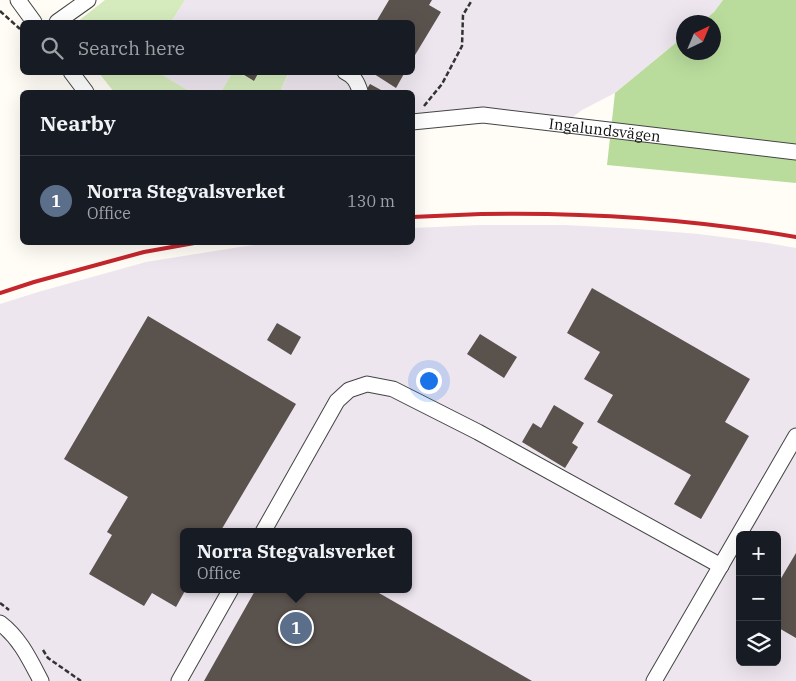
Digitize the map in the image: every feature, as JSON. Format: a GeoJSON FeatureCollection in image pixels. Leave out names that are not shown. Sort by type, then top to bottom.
{"type":"FeatureCollection","features":[{"type":"Feature","properties":{"kind":"street"},"geometry":{"type":"LineString","coordinates":[[18,0],[33,20]]}},
{"type":"Feature","properties":{"kind":"street"},"geometry":{"type":"LineString","coordinates":[[60,20],[88,0]]}},
{"type":"Feature","properties":{"kind":"street"},"geometry":{"type":"LineString","coordinates":[[73,75],[84,90]]}},
{"type":"Feature","properties":{"kind":"street"},"geometry":{"type":"LineString","coordinates":[[350,75],[358,83],[360,90]]}},
{"type":"Feature","properties":{"kind":"street","name":"Ingalundsvägen"},"geometry":{"type":"LineString","coordinates":[[418,122],[483,115],[796,152]]}},
{"type":"Feature","properties":{"kind":"street"},"geometry":{"type":"LineString","coordinates":[[265,528],[337,401],[349,390],[367,384],[393,389],[423,404],[721,566]]}},
{"type":"Feature","properties":{"kind":"street"},"geometry":{"type":"LineString","coordinates":[[654,681],[796,436]]}},
{"type":"Feature","properties":{"kind":"street"},"geometry":{"type":"LineString","coordinates":[[179,681],[229,593]]}},
{"type":"Feature","properties":{"kind":"street"},"geometry":{"type":"LineString","coordinates":[[0,624],[7,628],[24,649],[40,681]]}},
{"type":"Feature","properties":{"kind":"path"},"geometry":{"type":"LineString","coordinates":[[418,122],[423,107],[442,84],[462,46],[463,15],[472,0]]}},
{"type":"Feature","properties":{"kind":"path"},"geometry":{"type":"LineString","coordinates":[[0,11],[20,30]]}},
{"type":"Feature","properties":{"kind":"path"},"geometry":{"type":"LineString","coordinates":[[0,603],[9,611]]}},
{"type":"Feature","properties":{"kind":"path"},"geometry":{"type":"LineString","coordinates":[[39,645],[48,658],[81,681]]}},
{"type":"Feature","properties":{"kind":"shaded area"},"geometry":{"type":"Polygon","coordinates":[[[185,0],[723,0],[710,15],[676,15],[676,43],[615,93],[582,110],[573,117],[570,125],[483,115],[415,122],[415,90],[281,89],[288,75],[415,75],[415,20],[172,20],[185,0]]]}},
{"type":"Feature","properties":{"kind":"shaded area"},"geometry":{"type":"Polygon","coordinates":[[[162,75],[231,75],[222,90],[188,90],[162,75]]]}},
{"type":"Feature","properties":{"kind":"shaded area"},"geometry":{"type":"Polygon","coordinates":[[[480,225],[566,225],[637,229],[699,234],[796,248],[796,681],[0,681],[0,304],[146,262],[256,245],[415,245],[415,228],[480,225]]]}},
{"type":"Feature","properties":{"kind":"green space"},"geometry":{"type":"Polygon","coordinates":[[[105,0],[185,0],[172,20],[80,20],[105,0]]]}},
{"type":"Feature","properties":{"kind":"green space"},"geometry":{"type":"Polygon","coordinates":[[[723,0],[796,0],[796,183],[607,165],[615,93],[676,43],[676,60],[721,60],[721,15],[710,15],[723,0]]]}},
{"type":"Feature","properties":{"kind":"green space"},"geometry":{"type":"Polygon","coordinates":[[[101,75],[162,75],[188,90],[112,90],[101,75]]]}},
{"type":"Feature","properties":{"kind":"green space"},"geometry":{"type":"Polygon","coordinates":[[[231,75],[243,75],[254,81],[258,75],[288,75],[281,89],[283,90],[222,90],[231,75]]]}},
{"type":"Feature","properties":{"kind":"building"},"geometry":{"type":"Polygon","coordinates":[[[389,0],[432,0],[429,5],[441,12],[415,55],[415,20],[377,20],[389,0]]]}},
{"type":"Feature","properties":{"kind":"building"},"geometry":{"type":"Polygon","coordinates":[[[244,75],[257,75],[254,81],[244,75]]]}},
{"type":"Feature","properties":{"kind":"building"},"geometry":{"type":"Polygon","coordinates":[[[376,75],[403,75],[396,88],[376,75]]]}},
{"type":"Feature","properties":{"kind":"building"},"geometry":{"type":"Polygon","coordinates":[[[370,84],[381,90],[366,90],[370,84]]]}},
{"type":"Feature","properties":{"kind":"building"},"geometry":{"type":"Polygon","coordinates":[[[592,288],[750,379],[725,422],[749,436],[701,519],[674,504],[691,475],[597,422],[613,395],[584,379],[600,352],[567,333],[592,288]]]}},
{"type":"Feature","properties":{"kind":"building"},"geometry":{"type":"Polygon","coordinates":[[[148,316],[296,404],[222,528],[180,528],[180,593],[184,593],[176,607],[152,593],[144,606],[89,574],[112,535],[107,532],[128,497],[64,459],[148,316]]]}},
{"type":"Feature","properties":{"kind":"building"},"geometry":{"type":"Polygon","coordinates":[[[277,323],[301,337],[291,355],[267,340],[277,323]]]}},
{"type":"Feature","properties":{"kind":"building"},"geometry":{"type":"Polygon","coordinates":[[[480,334],[517,357],[504,378],[467,354],[480,334]]]}},
{"type":"Feature","properties":{"kind":"building"},"geometry":{"type":"Polygon","coordinates":[[[554,405],[584,423],[572,443],[578,447],[565,468],[522,442],[533,423],[541,428],[554,405]]]}},
{"type":"Feature","properties":{"kind":"building"},"geometry":{"type":"Polygon","coordinates":[[[796,553],[796,638],[781,629],[781,578],[796,553]]]}},
{"type":"Feature","properties":{"kind":"building"},"geometry":{"type":"Polygon","coordinates":[[[254,593],[379,593],[532,681],[204,681],[254,593]]]}},
{"type":"Feature","properties":{"kind":"railway"},"geometry":{"type":"LineString","coordinates":[[415,217],[481,214],[560,214],[639,218],[678,221],[796,237]]}},
{"type":"Feature","properties":{"kind":"railway"},"geometry":{"type":"LineString","coordinates":[[0,293],[144,252],[183,245]]}},
{"type":"Feature","properties":{"kind":"place","name":"Norra Stegvalsverket"},"geometry":{"type":"Point","coordinates":[296,628]}}]}
